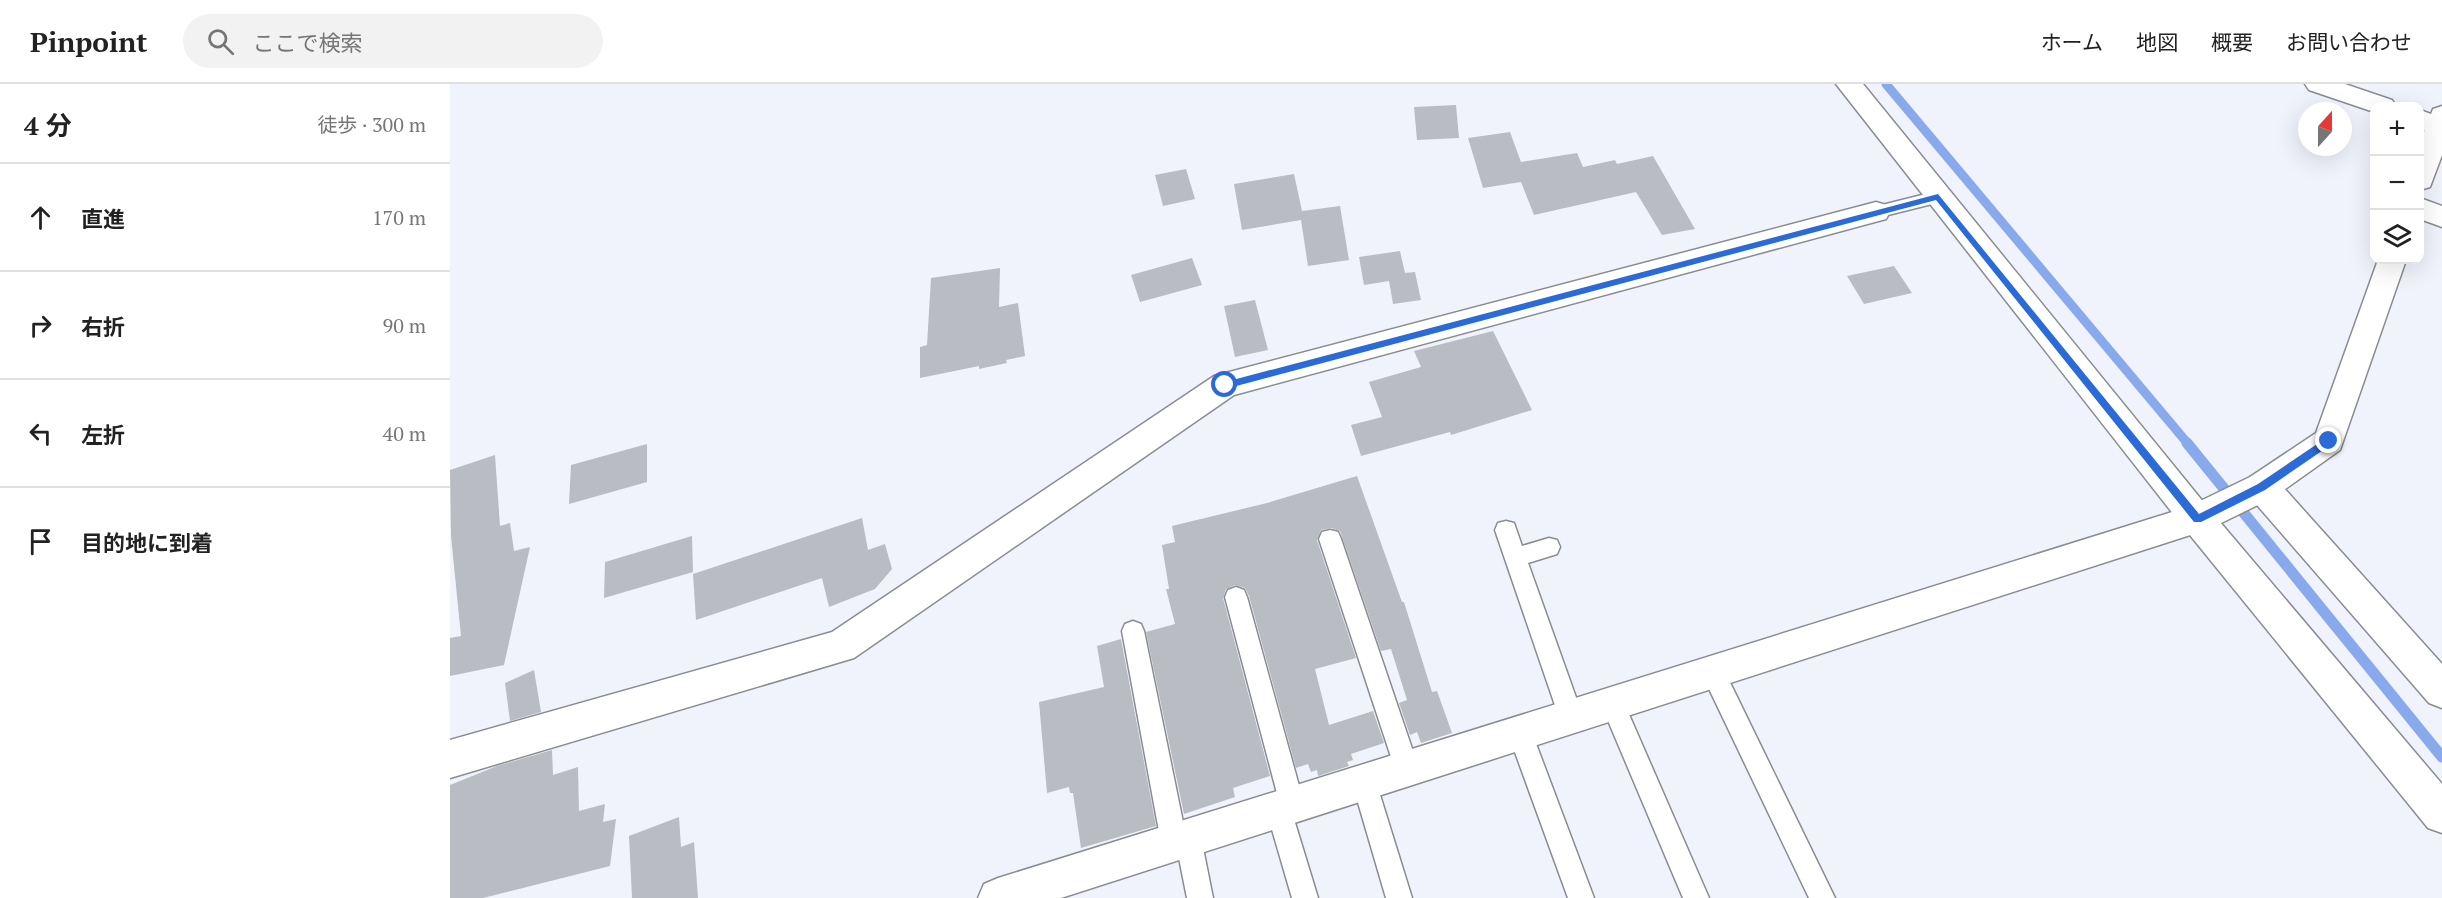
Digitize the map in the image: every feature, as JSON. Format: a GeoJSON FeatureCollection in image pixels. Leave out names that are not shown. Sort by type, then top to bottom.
{"type":"FeatureCollection","features":[{"type":"Feature","properties":{"kind":"street"},"geometry":{"type":"LineString","coordinates":[[1849,84],[2197,519],[2442,814]]}},
{"type":"Feature","properties":{"kind":"street"},"geometry":{"type":"LineString","coordinates":[[2318,84],[2371,102]]}},
{"type":"Feature","properties":{"kind":"street"},"geometry":{"type":"LineString","coordinates":[[2424,162],[2433,120]]}},
{"type":"Feature","properties":{"kind":"street"},"geometry":{"type":"LineString","coordinates":[[2424,210],[2442,217]]}},
{"type":"Feature","properties":{"kind":"street"},"geometry":{"type":"LineString","coordinates":[[450,759],[841,646],[1225,385],[1876,212]]}},
{"type":"Feature","properties":{"kind":"street"},"geometry":{"type":"LineString","coordinates":[[998,898],[1074,886],[1181,840],[2197,519],[2262,487],[2329,441],[2391,264]]}},
{"type":"Feature","properties":{"kind":"street"},"geometry":{"type":"LineString","coordinates":[[2262,487],[2442,692]]}},
{"type":"Feature","properties":{"kind":"lane"},"geometry":{"type":"LineString","coordinates":[[1876,212],[1938,197]]}},
{"type":"Feature","properties":{"kind":"lane"},"geometry":{"type":"LineString","coordinates":[[1506,530],[1571,717]]}},
{"type":"Feature","properties":{"kind":"lane"},"geometry":{"type":"LineString","coordinates":[[1329,539],[1407,769]]}},
{"type":"Feature","properties":{"kind":"lane"},"geometry":{"type":"LineString","coordinates":[[1515,558],[1549,547]]}},
{"type":"Feature","properties":{"kind":"lane"},"geometry":{"type":"LineString","coordinates":[[1236,597],[1305,898]]}},
{"type":"Feature","properties":{"kind":"lane"},"geometry":{"type":"LineString","coordinates":[[1133,631],[1181,840],[1200,898]]}},
{"type":"Feature","properties":{"kind":"lane"},"geometry":{"type":"LineString","coordinates":[[1713,672],[1822,898]]}},
{"type":"Feature","properties":{"kind":"lane"},"geometry":{"type":"LineString","coordinates":[[1613,704],[1696,898]]}},
{"type":"Feature","properties":{"kind":"lane"},"geometry":{"type":"LineString","coordinates":[[1520,733],[1581,898]]}},
{"type":"Feature","properties":{"kind":"lane"},"geometry":{"type":"LineString","coordinates":[[1364,782],[1400,898]]}},
{"type":"Feature","properties":{"kind":"building"},"geometry":{"type":"Polygon","coordinates":[[[1456,105],[1459,138],[1417,140],[1414,107],[1456,105]]]}},
{"type":"Feature","properties":{"kind":"building"},"geometry":{"type":"Polygon","coordinates":[[[1510,132],[1521,162],[1577,153],[1583,167],[1615,160],[1617,164],[1653,156],[1695,229],[1662,235],[1636,192],[1534,215],[1521,182],[1483,188],[1468,138],[1510,132]]]}},
{"type":"Feature","properties":{"kind":"building"},"geometry":{"type":"Polygon","coordinates":[[[1186,169],[1195,199],[1163,206],[1155,175],[1186,169]]]}},
{"type":"Feature","properties":{"kind":"building"},"geometry":{"type":"Polygon","coordinates":[[[1294,174],[1302,211],[1340,206],[1349,260],[1308,266],[1301,220],[1242,230],[1234,184],[1294,174]]]}},
{"type":"Feature","properties":{"kind":"building"},"geometry":{"type":"Polygon","coordinates":[[[1400,251],[1405,273],[1415,272],[1421,300],[1393,304],[1389,281],[1364,285],[1359,257],[1400,251]]]}},
{"type":"Feature","properties":{"kind":"building"},"geometry":{"type":"Polygon","coordinates":[[[1192,258],[1202,285],[1140,302],[1131,275],[1192,258]]]}},
{"type":"Feature","properties":{"kind":"building"},"geometry":{"type":"Polygon","coordinates":[[[1894,266],[1912,293],[1864,304],[1847,276],[1894,266]]]}},
{"type":"Feature","properties":{"kind":"building"},"geometry":{"type":"Polygon","coordinates":[[[1000,268],[999,307],[1018,303],[1025,356],[1006,360],[1007,363],[979,369],[979,366],[920,378],[920,347],[927,345],[931,278],[1000,268]]]}},
{"type":"Feature","properties":{"kind":"building"},"geometry":{"type":"Polygon","coordinates":[[[1255,300],[1268,350],[1235,357],[1224,306],[1255,300]]]}},
{"type":"Feature","properties":{"kind":"building"},"geometry":{"type":"Polygon","coordinates":[[[1493,331],[1532,410],[1451,435],[1450,432],[1361,456],[1351,425],[1382,417],[1369,382],[1421,367],[1414,351],[1493,331]]]}},
{"type":"Feature","properties":{"kind":"building"},"geometry":{"type":"Polygon","coordinates":[[[647,444],[647,482],[569,504],[571,465],[647,444]]]}},
{"type":"Feature","properties":{"kind":"building"},"geometry":{"type":"Polygon","coordinates":[[[495,455],[500,526],[510,523],[514,551],[530,547],[504,665],[450,676],[450,638],[461,636],[451,536],[450,470],[495,455]]]}},
{"type":"Feature","properties":{"kind":"building"},"geometry":{"type":"Polygon","coordinates":[[[1357,476],[1402,602],[1404,602],[1432,692],[1437,691],[1452,733],[1421,743],[1417,732],[1410,735],[1399,703],[1407,700],[1391,649],[1381,651],[1340,531],[1331,528],[1321,530],[1317,540],[1356,658],[1315,669],[1329,725],[1373,711],[1384,743],[1351,754],[1353,760],[1347,762],[1349,766],[1318,776],[1317,770],[1311,772],[1308,764],[1296,768],[1249,596],[1245,588],[1235,585],[1226,589],[1223,598],[1270,776],[1233,788],[1235,797],[1184,814],[1146,632],[1175,624],[1166,589],[1169,589],[1162,545],[1175,542],[1172,526],[1267,503],[1357,476]]]}},
{"type":"Feature","properties":{"kind":"building"},"geometry":{"type":"Polygon","coordinates":[[[862,518],[868,550],[885,544],[892,569],[875,589],[829,607],[822,578],[696,620],[693,574],[862,518]]]}},
{"type":"Feature","properties":{"kind":"building"},"geometry":{"type":"Polygon","coordinates":[[[692,536],[693,572],[604,598],[605,562],[692,536]]]}},
{"type":"Feature","properties":{"kind":"building"},"geometry":{"type":"Polygon","coordinates":[[[1121,639],[1156,826],[1081,848],[1073,793],[1070,793],[1069,787],[1047,793],[1039,702],[1104,687],[1097,646],[1121,639]]]}},
{"type":"Feature","properties":{"kind":"building"},"geometry":{"type":"Polygon","coordinates":[[[534,670],[541,712],[510,721],[505,683],[534,670]]]}},
{"type":"Feature","properties":{"kind":"building"},"geometry":{"type":"Polygon","coordinates":[[[552,750],[553,775],[578,767],[579,811],[605,804],[603,822],[616,819],[610,866],[483,898],[450,898],[450,785],[497,766],[552,750]]]}},
{"type":"Feature","properties":{"kind":"building"},"geometry":{"type":"Polygon","coordinates":[[[679,817],[681,847],[694,842],[698,898],[632,898],[629,836],[679,817]]]}},
{"type":"Feature","properties":{"kind":"waterway"},"geometry":{"type":"LineString","coordinates":[[1886,84],[2189,445]]}},
{"type":"Feature","properties":{"kind":"waterway"},"geometry":{"type":"LineString","coordinates":[[2187,443],[2442,757]]}},
{"type":"Feature","properties":{"kind":"route"},"geometry":{"type":"LineString","coordinates":[[1225,385],[1938,197],[2197,519],[2262,487],[2329,441]]}}]}
